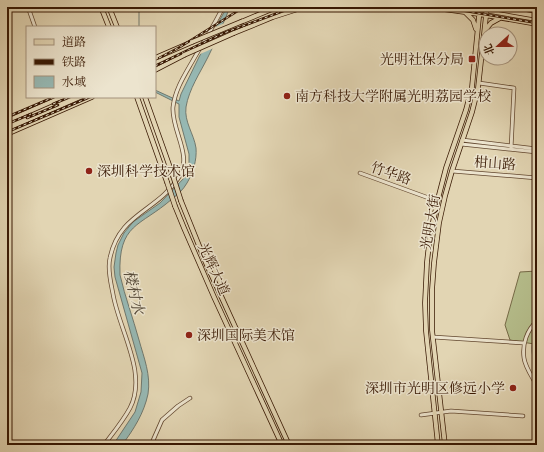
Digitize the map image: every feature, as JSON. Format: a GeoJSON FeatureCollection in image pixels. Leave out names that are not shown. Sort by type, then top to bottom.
{"type":"FeatureCollection","features":[{"type":"Feature","properties":{"kind":"main road"},"geometry":{"type":"LineString","coordinates":[[101,7],[109,26]]}},
{"type":"Feature","properties":{"kind":"main road"},"geometry":{"type":"LineString","coordinates":[[109,7],[117,26]]}},
{"type":"Feature","properties":{"kind":"main road"},"geometry":{"type":"LineString","coordinates":[[223,30],[277,7]]}},
{"type":"Feature","properties":{"kind":"main road"},"geometry":{"type":"LineString","coordinates":[[156,70],[273,17],[304,7]]}},
{"type":"Feature","properties":{"kind":"main road"},"geometry":{"type":"LineString","coordinates":[[429,7],[537,24]]}},
{"type":"Feature","properties":{"kind":"main road","name":"光明大街"},"geometry":{"type":"LineString","coordinates":[[438,445],[426,331],[425,297],[428,250],[437,200],[470,94],[473,79],[480,7]]}},
{"type":"Feature","properties":{"kind":"main road"},"geometry":{"type":"LineString","coordinates":[[487,7],[537,16]]}},
{"type":"Feature","properties":{"kind":"main road","name":"光明大街"},"geometry":{"type":"LineString","coordinates":[[485,26],[487,7]]}},
{"type":"Feature","properties":{"kind":"main road"},"geometry":{"type":"LineString","coordinates":[[496,7],[501,10]]}},
{"type":"Feature","properties":{"kind":"main road"},"geometry":{"type":"LineString","coordinates":[[465,12],[473,20],[477,35]]}},
{"type":"Feature","properties":{"kind":"main road"},"geometry":{"type":"LineString","coordinates":[[488,26],[491,22],[503,18]]}},
{"type":"Feature","properties":{"kind":"main road"},"geometry":{"type":"LineString","coordinates":[[156,58],[243,21]]}},
{"type":"Feature","properties":{"kind":"main road","name":"光明大街"},"geometry":{"type":"LineString","coordinates":[[445,445],[433,337],[432,290],[435,251],[442,210],[452,171],[475,104],[481,66]]}},
{"type":"Feature","properties":{"kind":"main road"},"geometry":{"type":"LineString","coordinates":[[7,121],[60,98]]}},
{"type":"Feature","properties":{"kind":"main road"},"geometry":{"type":"LineString","coordinates":[[7,134],[90,98]]}},
{"type":"Feature","properties":{"kind":"main road","name":"光辉大道"},"geometry":{"type":"LineString","coordinates":[[137,98],[184,228],[282,445]]}},
{"type":"Feature","properties":{"kind":"main road","name":"光辉大道"},"geometry":{"type":"LineString","coordinates":[[145,98],[181,201],[206,263],[289,445]]}},
{"type":"Feature","properties":{"kind":"street"},"geometry":{"type":"LineString","coordinates":[[28,7],[35,26]]}},
{"type":"Feature","properties":{"kind":"street"},"geometry":{"type":"LineString","coordinates":[[104,445],[130,408],[135,396],[136,380],[134,367],[114,300],[110,278],[109,260],[112,248],[117,235],[124,227],[164,195],[179,176],[182,167],[183,154],[182,144],[173,116],[175,94],[223,7]]}},
{"type":"Feature","properties":{"kind":"street"},"geometry":{"type":"LineString","coordinates":[[479,83],[514,88],[511,148]]}},
{"type":"Feature","properties":{"kind":"street"},"geometry":{"type":"LineString","coordinates":[[462,142],[537,151]]}},
{"type":"Feature","properties":{"kind":"street","name":"柑山路"},"geometry":{"type":"LineString","coordinates":[[452,171],[537,178]]}},
{"type":"Feature","properties":{"kind":"street","name":"竹华路"},"geometry":{"type":"LineString","coordinates":[[360,174],[437,200]]}},
{"type":"Feature","properties":{"kind":"street"},"geometry":{"type":"LineString","coordinates":[[537,321],[530,327],[524,343],[524,359],[537,386]]}},
{"type":"Feature","properties":{"kind":"street"},"geometry":{"type":"LineString","coordinates":[[433,337],[524,343]]}},
{"type":"Feature","properties":{"kind":"street"},"geometry":{"type":"LineString","coordinates":[[151,445],[162,420],[190,398]]}},
{"type":"Feature","properties":{"kind":"street"},"geometry":{"type":"LineString","coordinates":[[421,415],[451,411],[523,416]]}},
{"type":"Feature","properties":{"kind":"green space"},"geometry":{"type":"Polygon","coordinates":[[[537,271],[537,367],[534,356],[534,344],[510,340],[505,325],[520,272],[537,271]]]}},
{"type":"Feature","properties":{"kind":"water"},"geometry":{"type":"Polygon","coordinates":[[[227,7],[230,7],[211,51],[192,87],[187,100],[186,118],[196,148],[195,162],[191,175],[178,194],[133,228],[127,235],[123,245],[120,258],[120,275],[145,360],[149,387],[144,408],[134,427],[122,445],[113,445],[135,412],[141,392],[142,373],[115,277],[114,267],[116,253],[124,233],[133,222],[160,203],[186,176],[189,167],[189,154],[179,117],[179,104],[156,92],[156,90],[179,101],[199,57],[227,7]]]}},
{"type":"Feature","properties":{"kind":"pier"},"geometry":{"type":"Polygon","coordinates":[[[225,23],[214,48],[198,55],[213,28],[225,23]]]}},
{"type":"Feature","properties":{"kind":"waterway"},"geometry":{"type":"LineString","coordinates":[[139,7],[139,26]]}},
{"type":"Feature","properties":{"kind":"waterway"},"geometry":{"type":"LineString","coordinates":[[537,333],[532,347],[537,372]]}},
{"type":"Feature","properties":{"kind":"railway"},"geometry":{"type":"LineString","coordinates":[[159,58],[180,47],[244,7]]}},
{"type":"Feature","properties":{"kind":"railway"},"geometry":{"type":"LineString","coordinates":[[156,66],[224,33],[294,7]]}},
{"type":"Feature","properties":{"kind":"railway"},"geometry":{"type":"LineString","coordinates":[[442,7],[537,23]]}},
{"type":"Feature","properties":{"kind":"railway"},"geometry":{"type":"LineString","coordinates":[[7,117],[52,98]]}},
{"type":"Feature","properties":{"kind":"railway"},"geometry":{"type":"LineString","coordinates":[[53,104],[68,98]]}},
{"type":"Feature","properties":{"kind":"railway"},"geometry":{"type":"LineString","coordinates":[[7,132],[88,98]]}},
{"type":"Feature","properties":{"kind":"railway"},"geometry":{"type":"LineString","coordinates":[[27,118],[58,105]]}},
{"type":"Feature","properties":{"kind":"railway"},"geometry":{"type":"LineString","coordinates":[[7,124],[31,114]]}},
{"type":"Feature","properties":{"kind":"place","name":"光明社保分局"},"geometry":{"type":"Point","coordinates":[472,59]}},
{"type":"Feature","properties":{"kind":"place","name":"南方科技大学附属光明荔园学校"},"geometry":{"type":"Point","coordinates":[287,96]}},
{"type":"Feature","properties":{"kind":"place","name":"深圳科学技术馆"},"geometry":{"type":"Point","coordinates":[89,171]}},
{"type":"Feature","properties":{"kind":"place","name":"深圳国际美术馆"},"geometry":{"type":"Point","coordinates":[189,335]}},
{"type":"Feature","properties":{"kind":"place","name":"深圳市光明区修远小学"},"geometry":{"type":"Point","coordinates":[513,388]}},
{"type":"Feature","properties":{"kind":"water label","name":"楼村水"},"geometry":{"type":"Point","coordinates":[134,292]}}]}
